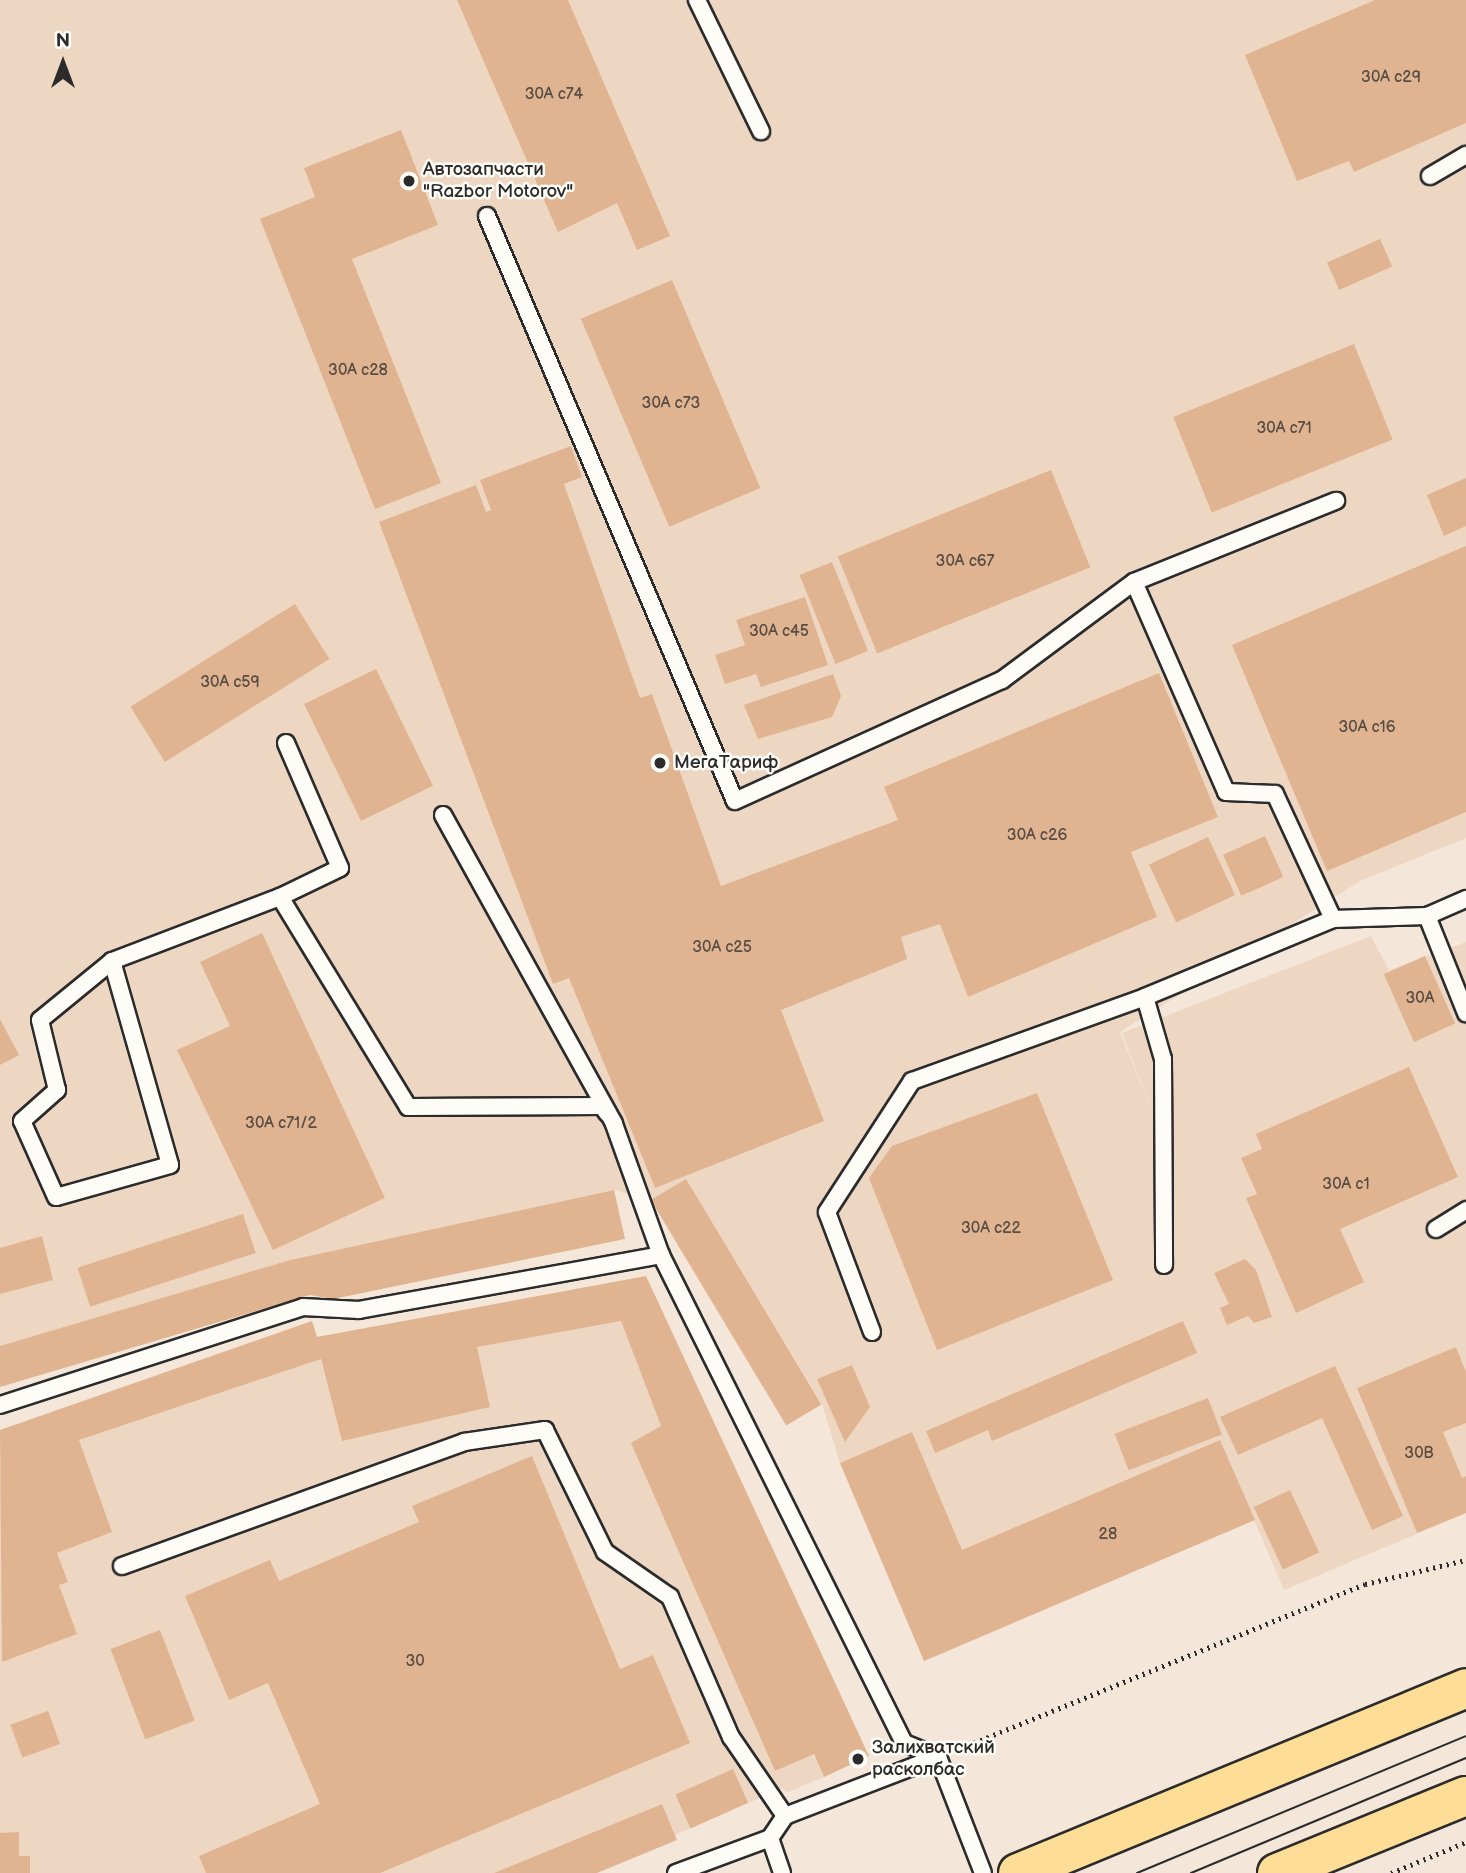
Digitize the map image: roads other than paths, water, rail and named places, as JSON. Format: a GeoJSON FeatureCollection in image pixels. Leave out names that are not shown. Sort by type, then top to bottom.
{"type":"FeatureCollection","features":[{"type":"Feature","properties":{"kind":"highway"},"geometry":{"type":"LineString","coordinates":[[1018,1873],[1466,1688]]}},
{"type":"Feature","properties":{"kind":"highway"},"geometry":{"type":"LineString","coordinates":[[1277,1873],[1466,1796]]}},
{"type":"Feature","properties":{"kind":"lane"},"geometry":{"type":"LineString","coordinates":[[696,0],[761,131]]}},
{"type":"Feature","properties":{"kind":"lane"},"geometry":{"type":"LineString","coordinates":[[1430,176],[1466,155]]}},
{"type":"Feature","properties":{"kind":"lane"},"geometry":{"type":"LineString","coordinates":[[487,216],[735,801],[1002,680],[1134,582],[1336,501]]}},
{"type":"Feature","properties":{"kind":"lane"},"geometry":{"type":"LineString","coordinates":[[1134,582],[1226,792],[1275,794],[1334,919]]}},
{"type":"Feature","properties":{"kind":"lane"},"geometry":{"type":"LineString","coordinates":[[112,961],[170,1165],[56,1197],[22,1121],[57,1090],[40,1020],[112,961],[280,897],[340,868],[286,743]]}},
{"type":"Feature","properties":{"kind":"lane"},"geometry":{"type":"LineString","coordinates":[[443,815],[614,1124],[661,1255],[904,1743],[938,1758],[983,1873]]}},
{"type":"Feature","properties":{"kind":"lane"},"geometry":{"type":"LineString","coordinates":[[280,897],[408,1107],[602,1106]]}},
{"type":"Feature","properties":{"kind":"lane"},"geometry":{"type":"LineString","coordinates":[[872,1332],[827,1212],[912,1081],[1145,997],[1334,919],[1427,916],[1466,899]]}},
{"type":"Feature","properties":{"kind":"lane"},"geometry":{"type":"LineString","coordinates":[[1427,916],[1466,1013]]}},
{"type":"Feature","properties":{"kind":"lane"},"geometry":{"type":"LineString","coordinates":[[1145,997],[1163,1059],[1164,1265]]}},
{"type":"Feature","properties":{"kind":"lane"},"geometry":{"type":"LineString","coordinates":[[1436,1228],[1466,1210]]}},
{"type":"Feature","properties":{"kind":"lane"},"geometry":{"type":"LineString","coordinates":[[0,1405],[303,1307],[359,1310],[661,1255]]}},
{"type":"Feature","properties":{"kind":"lane"},"geometry":{"type":"LineString","coordinates":[[122,1566],[464,1441],[545,1430],[605,1552],[670,1597],[731,1737],[785,1816]]}},
{"type":"Feature","properties":{"kind":"lane"},"geometry":{"type":"LineString","coordinates":[[676,1873],[771,1838],[785,1816],[938,1758]]}},
{"type":"Feature","properties":{"kind":"lane"},"geometry":{"type":"LineString","coordinates":[[771,1838],[782,1873]]}},
{"type":"Feature","properties":{"kind":"tram line"},"geometry":{"type":"LineString","coordinates":[[1137,1873],[1466,1736]]}},
{"type":"Feature","properties":{"kind":"tram line"},"geometry":{"type":"LineString","coordinates":[[1191,1873],[1466,1758]]}},
{"type":"Feature","properties":{"kind":"place","name":"Автозапчасти \"Razbor Motorov\""},"geometry":{"type":"Point","coordinates":[409,181]}},
{"type":"Feature","properties":{"kind":"place","name":"МегаТариф"},"geometry":{"type":"Point","coordinates":[660,763]}},
{"type":"Feature","properties":{"kind":"place","name":"Залихватский расколбас"},"geometry":{"type":"Point","coordinates":[858,1759]}}]}
